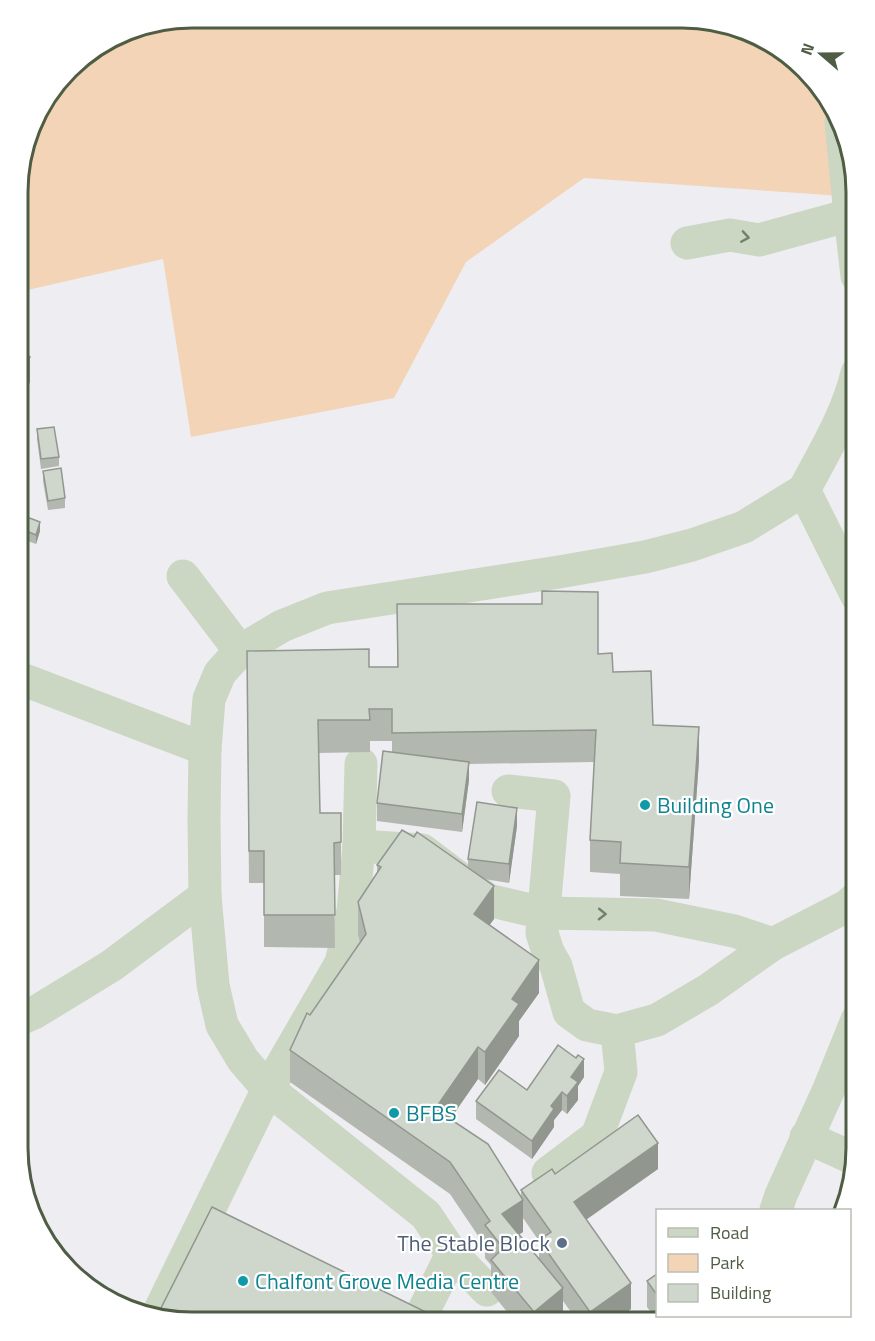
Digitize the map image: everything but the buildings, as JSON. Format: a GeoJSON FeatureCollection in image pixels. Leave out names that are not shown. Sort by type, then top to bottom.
{"type":"FeatureCollection","features":[{"type":"Feature","properties":{"kind":"street"},"geometry":{"type":"LineString","coordinates":[[687,243],[729,235],[759,240],[846,216]]}},
{"type":"Feature","properties":{"kind":"street"},"geometry":{"type":"LineString","coordinates":[[487,1290],[452,1254],[426,1215],[268,1089],[243,1060],[222,1025],[213,985],[205,896],[205,749],[209,699],[220,673],[240,651],[282,626],[327,608],[645,557],[692,545],[744,527],[804,490],[846,405]]}},
{"type":"Feature","properties":{"kind":"street"},"geometry":{"type":"LineString","coordinates":[[804,490],[846,574]]}},
{"type":"Feature","properties":{"kind":"street"},"geometry":{"type":"LineString","coordinates":[[183,576],[240,651]]}},
{"type":"Feature","properties":{"kind":"street"},"geometry":{"type":"LineString","coordinates":[[28,681],[205,749]]}},
{"type":"Feature","properties":{"kind":"street"},"geometry":{"type":"LineString","coordinates":[[160,1309],[268,1089],[341,963],[353,911],[359,846],[361,764]]}},
{"type":"Feature","properties":{"kind":"street"},"geometry":{"type":"LineString","coordinates":[[508,791],[554,796],[542,933],[548,952],[556,966],[569,1012],[587,1025],[617,1030],[657,1020],[708,990],[773,944],[846,907]]}},
{"type":"Feature","properties":{"kind":"street"},"geometry":{"type":"LineString","coordinates":[[359,846],[422,850],[488,900],[543,913],[656,915],[734,931],[773,944]]}},
{"type":"Feature","properties":{"kind":"street"},"geometry":{"type":"LineString","coordinates":[[28,1016],[111,966],[205,896]]}},
{"type":"Feature","properties":{"kind":"street"},"geometry":{"type":"LineString","coordinates":[[548,1173],[597,1136],[621,1072],[617,1030]]}},
{"type":"Feature","properties":{"kind":"street"},"geometry":{"type":"LineString","coordinates":[[776,1209],[846,1047]]}},
{"type":"Feature","properties":{"kind":"street"},"geometry":{"type":"LineString","coordinates":[[806,1137],[846,1155]]}},
{"type":"Feature","properties":{"kind":"street"},"geometry":{"type":"LineString","coordinates":[[423,1312],[452,1254]]}},
{"type":"Feature","properties":{"kind":"green space"},"geometry":{"type":"Polygon","coordinates":[[[192,28],[683,28],[725,34],[765,50],[791,69],[791,84],[806,84],[825,110],[838,140],[843,160],[846,196],[584,178],[466,262],[394,398],[191,437],[163,259],[28,290],[28,192],[37,140],[50,110],[62,93],[76,76],[110,50],[150,34],[192,28]]]}},
{"type":"Feature","properties":{"kind":"place","name":"Building One"},"geometry":{"type":"Point","coordinates":[645,805]}},
{"type":"Feature","properties":{"kind":"place","name":"BFBS"},"geometry":{"type":"Point","coordinates":[394,1113]}},
{"type":"Feature","properties":{"kind":"place","name":"The Stable Block"},"geometry":{"type":"Point","coordinates":[562,1243]}},
{"type":"Feature","properties":{"kind":"place","name":"Chalfont Grove Media Centre"},"geometry":{"type":"Point","coordinates":[243,1281]}}]}
